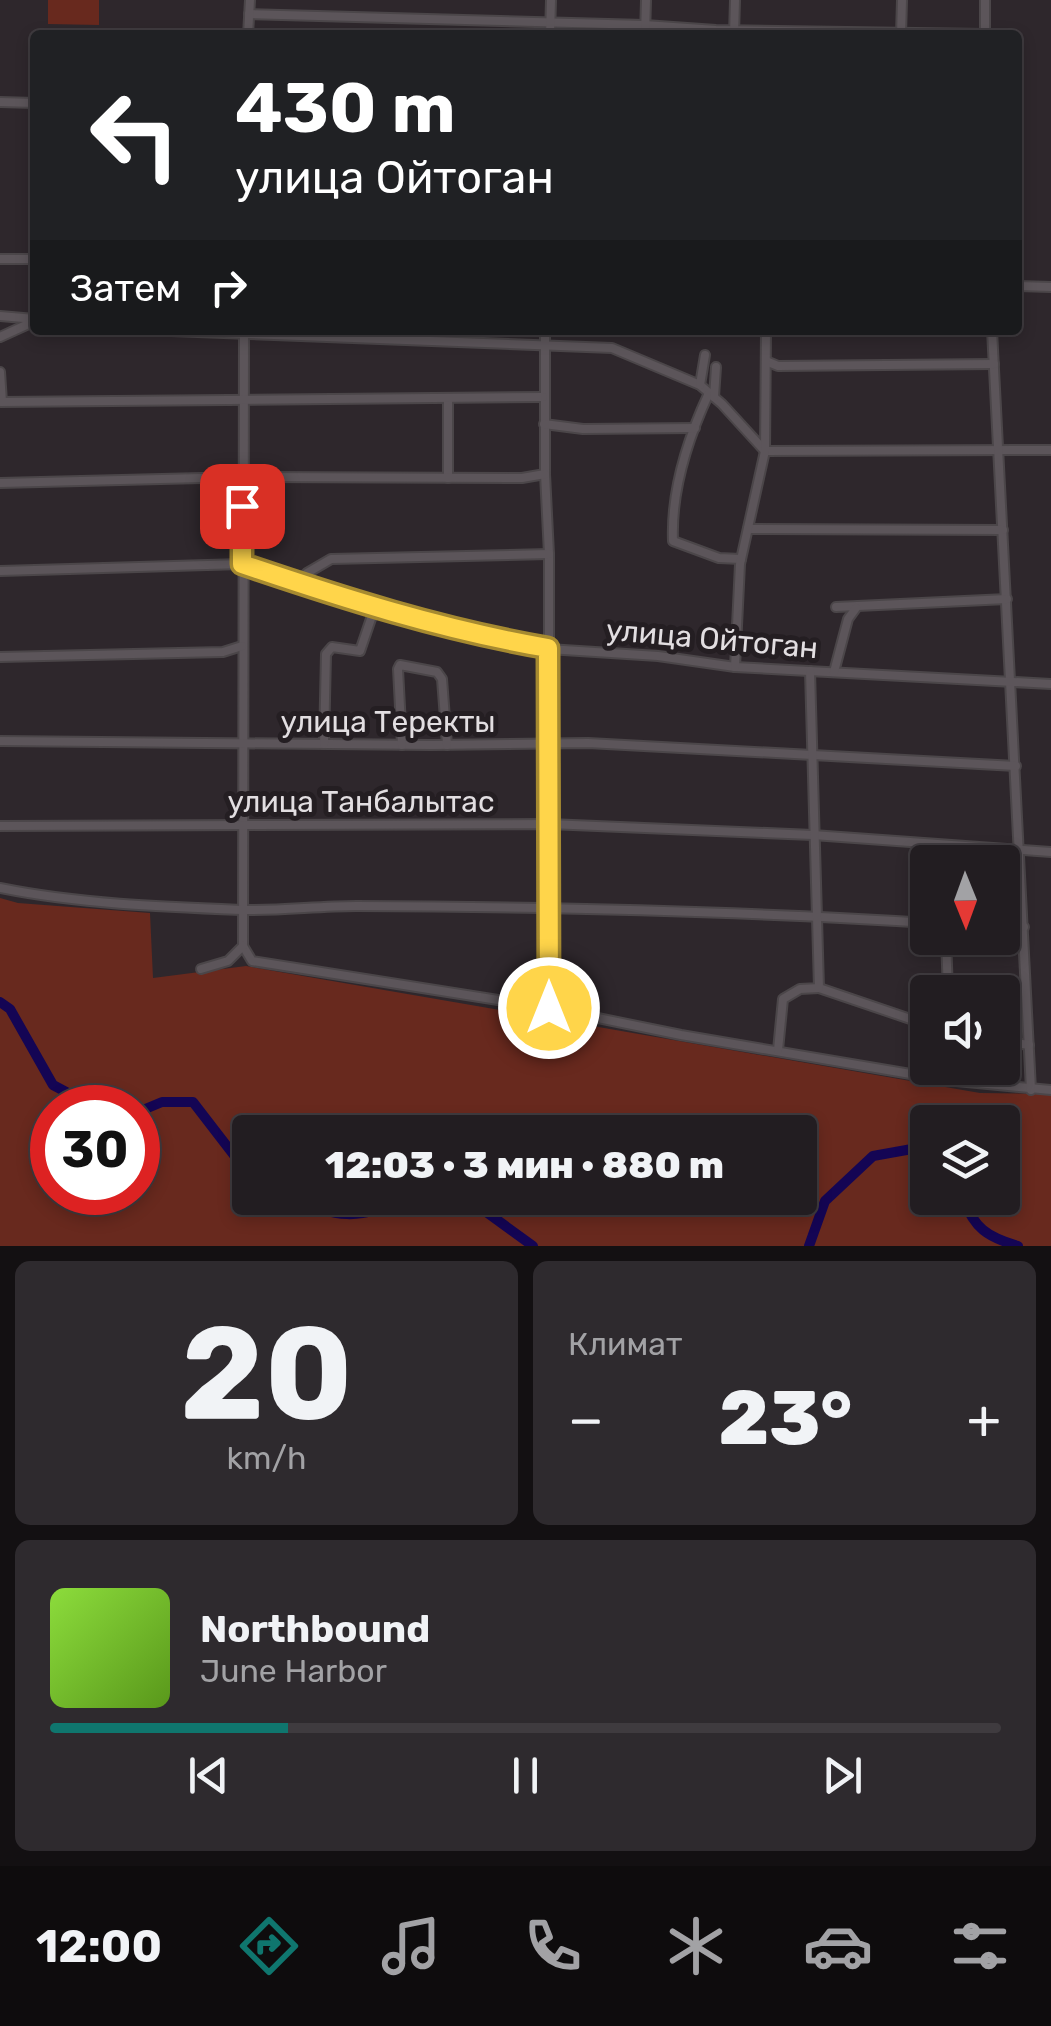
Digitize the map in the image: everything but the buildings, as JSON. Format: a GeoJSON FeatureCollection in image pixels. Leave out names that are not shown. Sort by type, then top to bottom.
{"type":"FeatureCollection","features":[{"type":"Feature","properties":{"kind":"street"},"geometry":{"type":"LineString","coordinates":[[248,30],[250,0]]}},
{"type":"Feature","properties":{"kind":"street"},"geometry":{"type":"LineString","coordinates":[[550,0],[550,30]]}},
{"type":"Feature","properties":{"kind":"street"},"geometry":{"type":"LineString","coordinates":[[249,14],[551,23],[645,30],[646,0]]}},
{"type":"Feature","properties":{"kind":"street"},"geometry":{"type":"LineString","coordinates":[[734,30],[735,0]]}},
{"type":"Feature","properties":{"kind":"street"},"geometry":{"type":"LineString","coordinates":[[901,30],[902,0]]}},
{"type":"Feature","properties":{"kind":"street"},"geometry":{"type":"LineString","coordinates":[[985,0],[985,30]]}},
{"type":"Feature","properties":{"kind":"street"},"geometry":{"type":"LineString","coordinates":[[0,102],[30,103]]}},
{"type":"Feature","properties":{"kind":"street"},"geometry":{"type":"LineString","coordinates":[[0,258],[30,259]]}},
{"type":"Feature","properties":{"kind":"street"},"geometry":{"type":"LineString","coordinates":[[1022,286],[1051,287]]}},
{"type":"Feature","properties":{"kind":"street"},"geometry":{"type":"LineString","coordinates":[[0,316],[30,319]]}},
{"type":"Feature","properties":{"kind":"street"},"geometry":{"type":"LineString","coordinates":[[0,337],[30,322]]}},
{"type":"Feature","properties":{"kind":"street"},"geometry":{"type":"LineString","coordinates":[[244,335],[243,946],[252,962],[910,1069]]}},
{"type":"Feature","properties":{"kind":"street"},"geometry":{"type":"LineString","coordinates":[[305,335],[612,348],[700,385],[765,451],[1051,450]]}},
{"type":"Feature","properties":{"kind":"street"},"geometry":{"type":"LineString","coordinates":[[544,335],[550,554],[549,1008]]}},
{"type":"Feature","properties":{"kind":"street"},"geometry":{"type":"LineString","coordinates":[[735,667],[741,558],[765,451],[766,335]]}},
{"type":"Feature","properties":{"kind":"street"},"geometry":{"type":"LineString","coordinates":[[992,335],[1031,1090]]}},
{"type":"Feature","properties":{"kind":"street"},"geometry":{"type":"LineString","coordinates":[[700,385],[705,355]]}},
{"type":"Feature","properties":{"kind":"street"},"geometry":{"type":"LineString","coordinates":[[766,361],[778,366],[994,364]]}},
{"type":"Feature","properties":{"kind":"street"},"geometry":{"type":"LineString","coordinates":[[716,368],[711,395],[694,428],[678,487],[673,541],[719,558],[741,558]]}},
{"type":"Feature","properties":{"kind":"street"},"geometry":{"type":"LineString","coordinates":[[0,372],[1,402],[544,397]]}},
{"type":"Feature","properties":{"kind":"street"},"geometry":{"type":"LineString","coordinates":[[448,398],[448,478]]}},
{"type":"Feature","properties":{"kind":"street"},"geometry":{"type":"LineString","coordinates":[[544,424],[583,429],[694,428]]}},
{"type":"Feature","properties":{"kind":"street"},"geometry":{"type":"LineString","coordinates":[[0,483],[242,477],[522,478],[545,474]]}},
{"type":"Feature","properties":{"kind":"street"},"geometry":{"type":"LineString","coordinates":[[748,529],[1003,530]]}},
{"type":"Feature","properties":{"kind":"street"},"geometry":{"type":"LineString","coordinates":[[298,584],[318,564],[343,558],[550,554]]}},
{"type":"Feature","properties":{"kind":"street","name":"улица Ойтоган"},"geometry":{"type":"LineString","coordinates":[[0,571],[242,564],[375,607],[492,638],[548,648],[658,656],[735,667],[1051,684]]}},
{"type":"Feature","properties":{"kind":"street"},"geometry":{"type":"LineString","coordinates":[[836,607],[1007,599]]}},
{"type":"Feature","properties":{"kind":"street"},"geometry":{"type":"LineString","coordinates":[[834,672],[851,611],[860,606]]}},
{"type":"Feature","properties":{"kind":"street"},"geometry":{"type":"LineString","coordinates":[[324,744],[326,654],[332,647],[360,651],[375,607]]}},
{"type":"Feature","properties":{"kind":"street"},"geometry":{"type":"LineString","coordinates":[[0,657],[223,652],[242,646]]}},
{"type":"Feature","properties":{"kind":"street"},"geometry":{"type":"LineString","coordinates":[[402,745],[400,665],[437,672],[442,679],[447,744]]}},
{"type":"Feature","properties":{"kind":"street"},"geometry":{"type":"LineString","coordinates":[[810,670],[819,988]]}},
{"type":"Feature","properties":{"kind":"street","name":"улица Теректы"},"geometry":{"type":"LineString","coordinates":[[0,740],[402,745],[588,742],[1016,766]]}},
{"type":"Feature","properties":{"kind":"street","name":"улица Танбалытас"},"geometry":{"type":"LineString","coordinates":[[0,826],[548,824],[813,835],[1051,852]]}},
{"type":"Feature","properties":{"kind":"street"},"geometry":{"type":"LineString","coordinates":[[0,888],[60,900],[244,910],[351,906],[550,909],[910,922]]}},
{"type":"Feature","properties":{"kind":"street"},"geometry":{"type":"LineString","coordinates":[[1020,927],[1024,927]]}},
{"type":"Feature","properties":{"kind":"street"},"geometry":{"type":"LineString","coordinates":[[201,969],[228,961],[243,946]]}},
{"type":"Feature","properties":{"kind":"street"},"geometry":{"type":"LineString","coordinates":[[778,1050],[783,999],[800,989],[819,988],[910,1021]]}},
{"type":"Feature","properties":{"kind":"street"},"geometry":{"type":"LineString","coordinates":[[1020,1044],[1029,1045]]}},
{"type":"Feature","properties":{"kind":"street"},"geometry":{"type":"LineString","coordinates":[[1002,1085],[1051,1090]]}},
{"type":"Feature","properties":{"kind":"shaded area"},"geometry":{"type":"Polygon","coordinates":[[[48,0],[99,0],[99,25],[48,24],[48,0]]]}},
{"type":"Feature","properties":{"kind":"shaded area"},"geometry":{"type":"Polygon","coordinates":[[[0,898],[18,903],[150,913],[153,978],[246,966],[910,1081],[910,1085],[980,1093],[1051,1094],[1051,1246],[0,1246],[0,898]]]}},
{"type":"Feature","properties":{"kind":"waterway"},"geometry":{"type":"LineString","coordinates":[[0,1002],[10,1009],[53,1085]]}},
{"type":"Feature","properties":{"kind":"waterway"},"geometry":{"type":"LineString","coordinates":[[160,1103],[193,1102],[232,1153]]}},
{"type":"Feature","properties":{"kind":"waterway"},"geometry":{"type":"LineString","coordinates":[[809,1246],[825,1201],[873,1156],[910,1149]]}},
{"type":"Feature","properties":{"kind":"waterway"},"geometry":{"type":"LineString","coordinates":[[490,1215],[533,1246]]}},
{"type":"Feature","properties":{"kind":"waterway"},"geometry":{"type":"LineString","coordinates":[[971,1215],[983,1230],[1018,1246]]}},
{"type":"Feature","properties":{"kind":"route"},"geometry":{"type":"LineString","coordinates":[[242,506],[242,564],[416,618],[548,648],[549,1008]]}}]}
